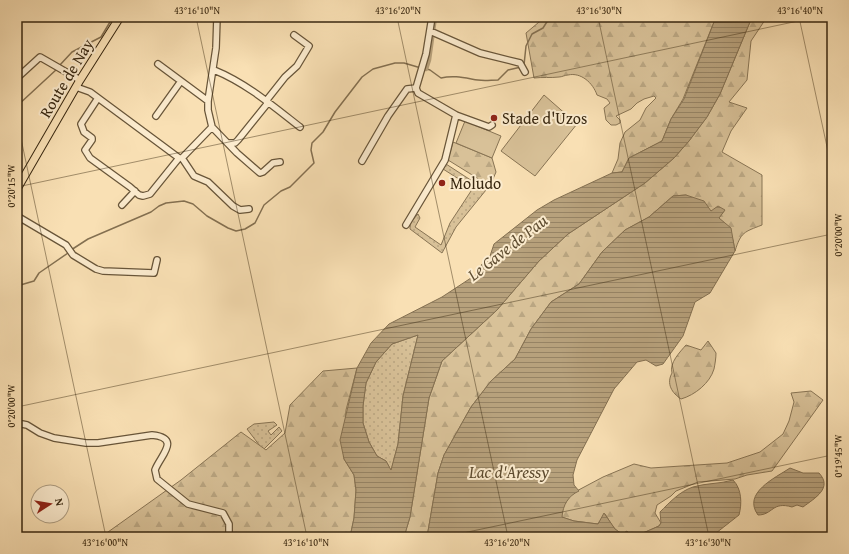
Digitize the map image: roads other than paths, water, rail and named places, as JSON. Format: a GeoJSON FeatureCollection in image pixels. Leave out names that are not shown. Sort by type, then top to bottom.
{"type":"FeatureCollection","features":[{"type":"Feature","properties":{"kind":"main road","name":"Route de Nay"},"geometry":{"type":"LineString","coordinates":[[17,189],[80,80],[120,17]]}},
{"type":"Feature","properties":{"kind":"street"},"geometry":{"type":"LineString","coordinates":[[217,17],[214,70],[208,101],[208,110],[212,127],[236,152],[260,173],[274,163],[280,162]]}},
{"type":"Feature","properties":{"kind":"street"},"geometry":{"type":"LineString","coordinates":[[432,17],[432,32],[416,88],[418,93],[456,115],[489,127],[492,125]]}},
{"type":"Feature","properties":{"kind":"street"},"geometry":{"type":"LineString","coordinates":[[432,32],[480,53],[522,68]]}},
{"type":"Feature","properties":{"kind":"street"},"geometry":{"type":"LineString","coordinates":[[236,152],[236,142],[285,77],[297,66],[309,46],[294,35]]}},
{"type":"Feature","properties":{"kind":"street"},"geometry":{"type":"LineString","coordinates":[[17,78],[40,57],[80,80]]}},
{"type":"Feature","properties":{"kind":"street"},"geometry":{"type":"LineString","coordinates":[[158,64],[208,101]]}},
{"type":"Feature","properties":{"kind":"street"},"geometry":{"type":"LineString","coordinates":[[214,70],[226,75],[266,101],[300,127]]}},
{"type":"Feature","properties":{"kind":"street"},"geometry":{"type":"LineString","coordinates":[[156,116],[181,81]]}},
{"type":"Feature","properties":{"kind":"street"},"geometry":{"type":"LineString","coordinates":[[76,87],[90,92],[181,158],[194,176],[208,182],[233,206],[240,210],[250,209]]}},
{"type":"Feature","properties":{"kind":"street"},"geometry":{"type":"LineString","coordinates":[[362,161],[388,116],[407,89],[416,88]]}},
{"type":"Feature","properties":{"kind":"street"},"geometry":{"type":"LineString","coordinates":[[98,98],[81,124],[84,132],[92,138],[85,150],[86,154],[139,195],[144,196],[150,194],[181,158],[212,127]]}},
{"type":"Feature","properties":{"kind":"street"},"geometry":{"type":"LineString","coordinates":[[406,225],[445,160],[456,115]]}},
{"type":"Feature","properties":{"kind":"street"},"geometry":{"type":"LineString","coordinates":[[228,143],[236,142]]}},
{"type":"Feature","properties":{"kind":"street"},"geometry":{"type":"LineString","coordinates":[[122,205],[130,194],[135,191]]}},
{"type":"Feature","properties":{"kind":"street"},"geometry":{"type":"LineString","coordinates":[[17,216],[66,245],[73,255],[96,269],[103,271],[154,273],[157,260]]}},
{"type":"Feature","properties":{"kind":"street"},"geometry":{"type":"LineString","coordinates":[[17,426],[22,424],[27,425],[40,433],[54,438],[86,443],[98,443],[152,435],[164,438],[167,441],[166,452],[155,470],[156,477],[188,504],[223,513],[229,524],[229,533]]}},
{"type":"Feature","properties":{"kind":"water","name":"Le Gave de Pau"},"geometry":{"type":"Polygon","coordinates":[[[716,17],[752,17],[720,94],[707,117],[674,158],[645,183],[568,234],[539,261],[497,310],[442,361],[429,398],[410,517],[404,537],[350,537],[354,518],[356,490],[354,475],[344,459],[340,440],[357,368],[371,343],[389,324],[442,297],[477,274],[482,264],[490,256],[494,244],[537,210],[554,200],[612,173],[622,172],[629,158],[662,141],[671,119],[684,99],[716,17]],[[418,335],[392,344],[376,362],[366,383],[363,406],[363,423],[369,442],[377,456],[386,461],[391,470],[398,444],[403,396],[418,335]]]}},
{"type":"Feature","properties":{"kind":"water","name":"Lac d'Aressy"},"geometry":{"type":"Polygon","coordinates":[[[686,195],[704,201],[711,211],[718,206],[725,210],[719,218],[731,228],[735,251],[710,293],[695,302],[683,336],[663,364],[656,366],[646,360],[637,362],[614,389],[577,460],[573,475],[574,485],[579,491],[572,495],[567,501],[562,517],[574,521],[598,524],[604,513],[615,529],[622,534],[627,531],[630,535],[636,536],[659,526],[661,523],[660,512],[684,491],[698,486],[733,480],[740,492],[741,506],[739,515],[711,537],[427,537],[438,473],[444,455],[471,407],[491,381],[515,359],[531,329],[551,302],[579,284],[602,252],[625,230],[649,217],[673,196],[686,195]]]}},
{"type":"Feature","properties":{"kind":"water"},"geometry":{"type":"Polygon","coordinates":[[[790,468],[803,473],[819,473],[823,478],[824,483],[821,492],[803,507],[797,505],[792,507],[780,506],[767,513],[758,515],[754,507],[754,500],[757,493],[769,481],[790,468]]]}},
{"type":"Feature","properties":{"kind":"waterway"},"geometry":{"type":"LineString","coordinates":[[59,66],[72,52],[101,37],[113,17]]}},
{"type":"Feature","properties":{"kind":"waterway"},"geometry":{"type":"LineString","coordinates":[[426,69],[429,60],[435,17]]}},
{"type":"Feature","properties":{"kind":"waterway"},"geometry":{"type":"LineString","coordinates":[[524,65],[526,46],[532,34],[543,28],[550,17]]}},
{"type":"Feature","properties":{"kind":"waterway"},"geometry":{"type":"LineString","coordinates":[[71,250],[88,239],[151,212],[166,203],[184,201],[193,204],[207,216],[228,228],[236,231],[245,229],[255,223],[264,205],[281,191],[290,187],[314,163],[311,150],[312,143],[323,132],[335,112],[362,77],[373,69],[395,63],[404,63],[421,68]]}},
{"type":"Feature","properties":{"kind":"waterway"},"geometry":{"type":"LineString","coordinates":[[424,68],[430,70],[441,78],[455,77],[478,80],[498,80],[508,70],[521,67]]}},
{"type":"Feature","properties":{"kind":"waterway"},"geometry":{"type":"LineString","coordinates":[[17,106],[57,69]]}},
{"type":"Feature","properties":{"kind":"waterway"},"geometry":{"type":"LineString","coordinates":[[17,286],[34,281],[39,273],[68,253]]}},
{"type":"Feature","properties":{"kind":"place","name":"Stade d'Uzos"},"geometry":{"type":"Point","coordinates":[494,118]}},
{"type":"Feature","properties":{"kind":"place","name":"Moludo"},"geometry":{"type":"Point","coordinates":[442,183]}}]}
